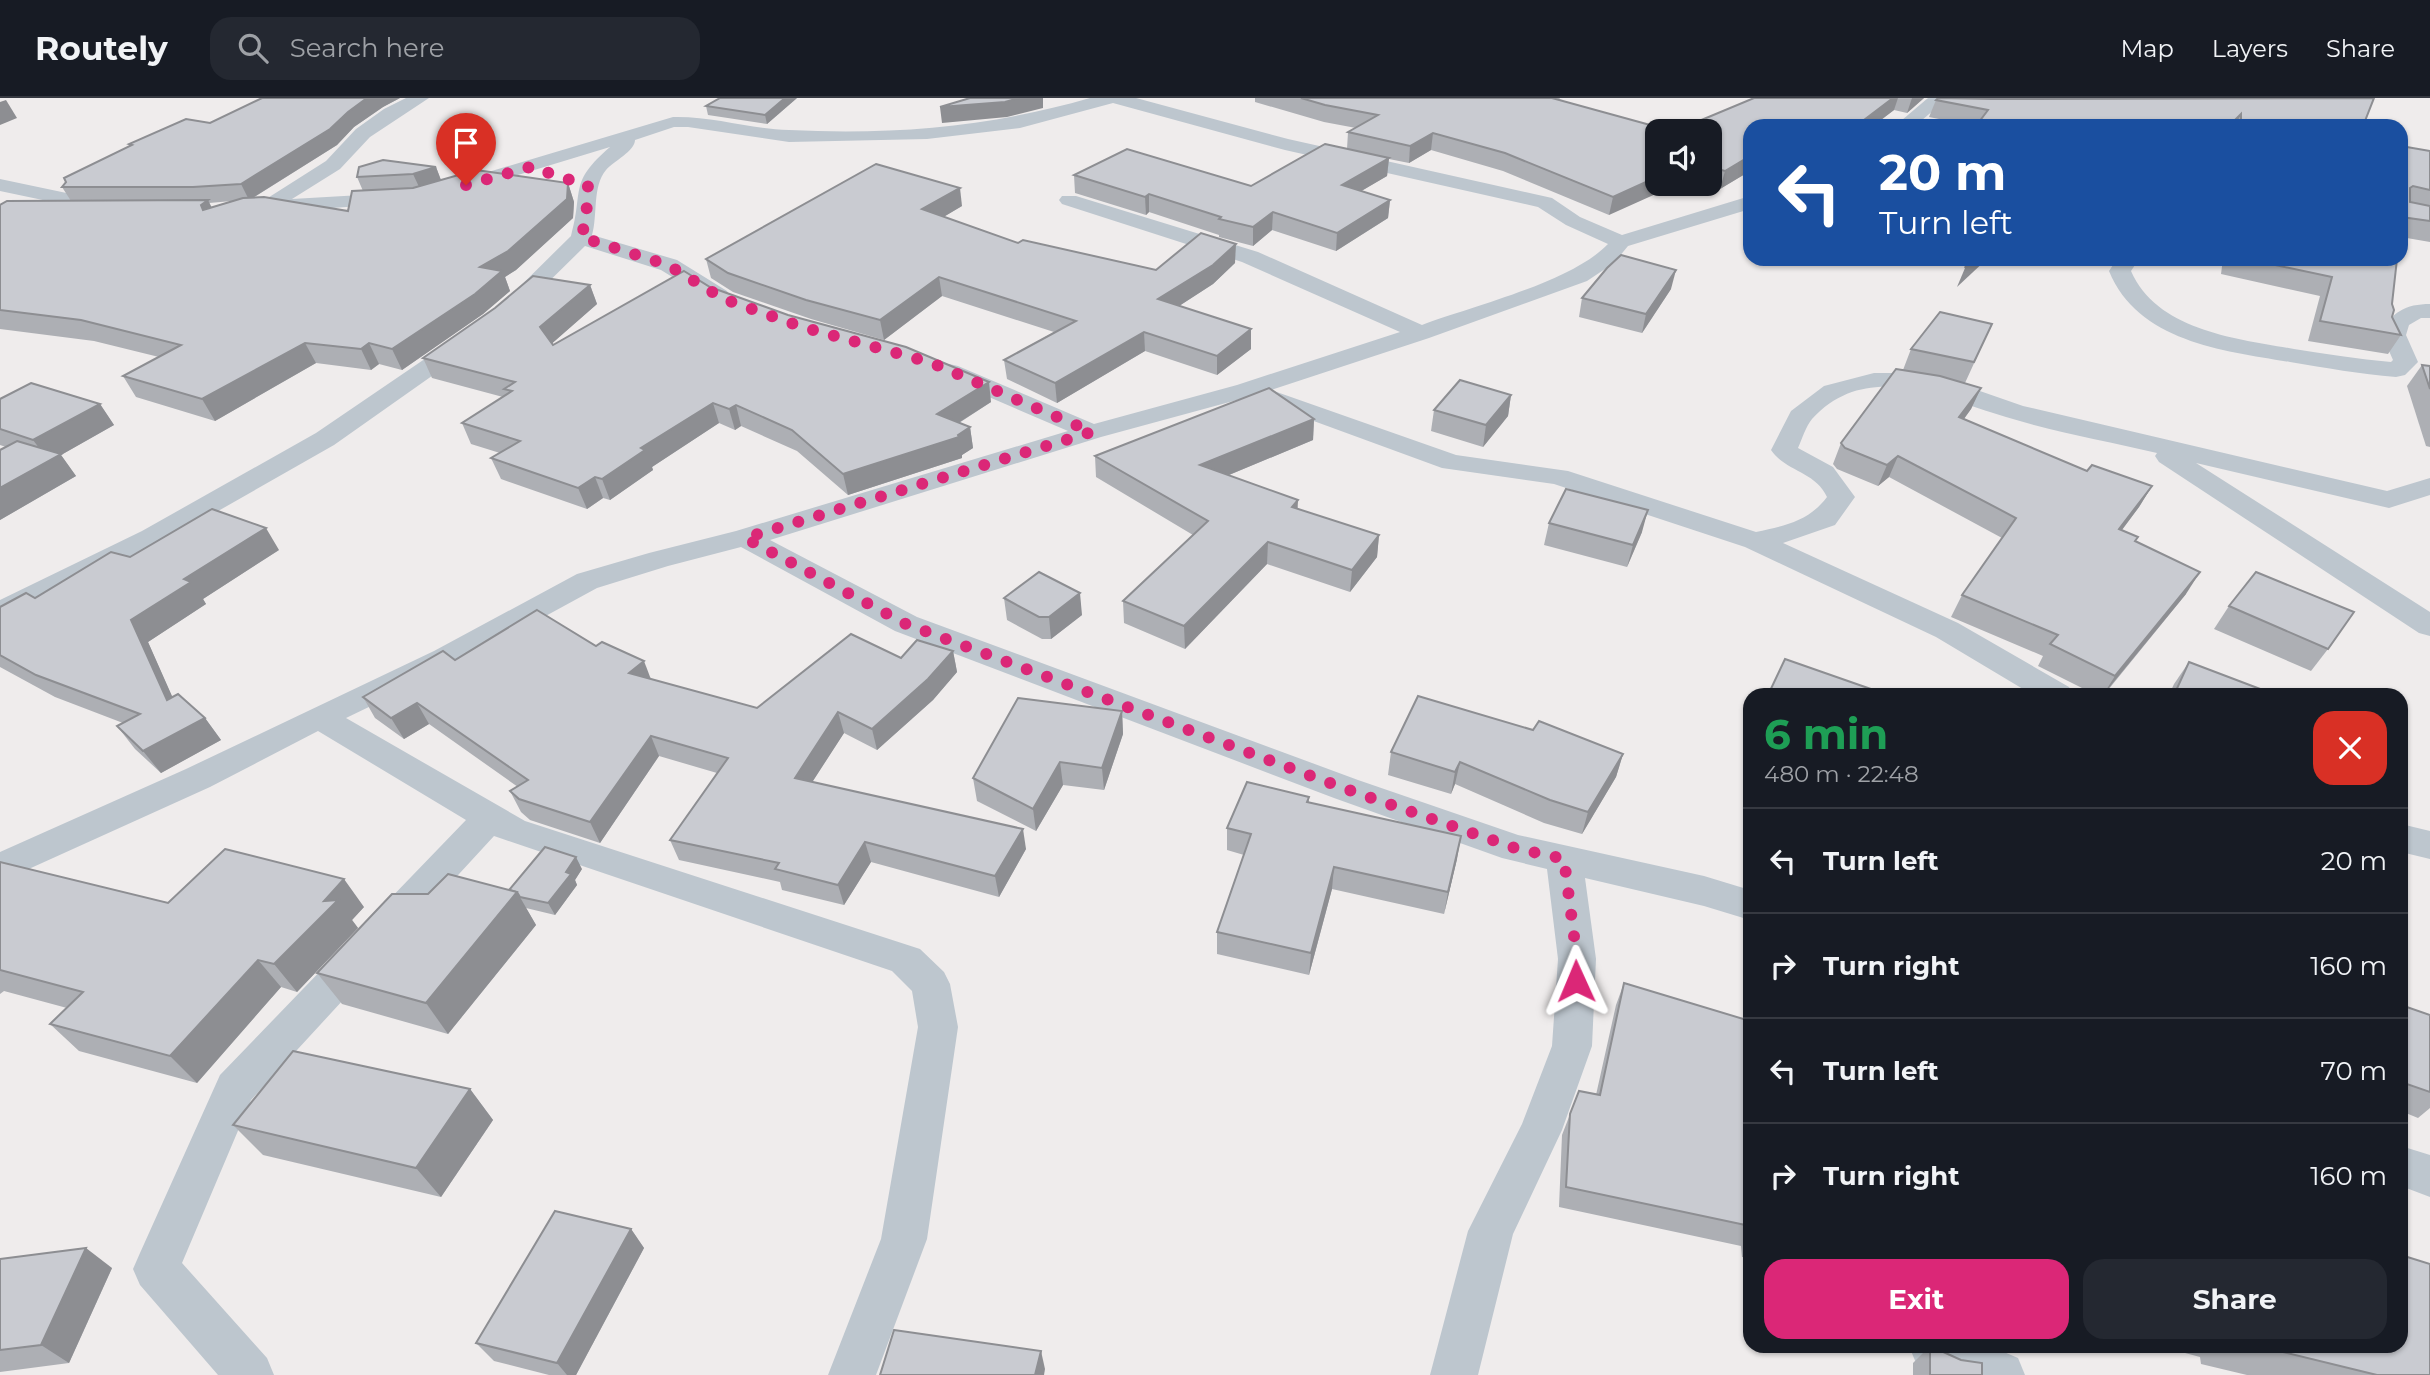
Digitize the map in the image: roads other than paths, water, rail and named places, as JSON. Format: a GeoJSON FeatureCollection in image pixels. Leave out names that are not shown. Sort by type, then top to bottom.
{"type":"FeatureCollection","features":[{"type":"Feature","properties":{"kind":"street"},"geometry":{"type":"LineString","coordinates":[[267,206],[333,166],[363,133],[390,113],[420,98]]}},
{"type":"Feature","properties":{"kind":"street"},"geometry":{"type":"LineString","coordinates":[[446,191],[673,122],[694,120],[785,136],[838,137],[968,130],[1008,124],[1110,98]]}},
{"type":"Feature","properties":{"kind":"street"},"geometry":{"type":"LineString","coordinates":[[1116,98],[1285,144],[1545,202],[1573,221],[1621,242]]}},
{"type":"Feature","properties":{"kind":"street"},"geometry":{"type":"LineString","coordinates":[[1913,119],[1939,98]]}},
{"type":"Feature","properties":{"kind":"street"},"geometry":{"type":"LineString","coordinates":[[534,166],[569,180],[597,168],[640,131]]}},
{"type":"Feature","properties":{"kind":"street"},"geometry":{"type":"LineString","coordinates":[[0,612],[152,537],[325,439],[488,325],[537,283],[581,237],[586,220],[569,180]]}},
{"type":"Feature","properties":{"kind":"street"},"geometry":{"type":"LineString","coordinates":[[0,185],[130,213],[39,212]]}},
{"type":"Feature","properties":{"kind":"street"},"geometry":{"type":"LineString","coordinates":[[241,209],[421,198]]}},
{"type":"Feature","properties":{"kind":"street"},"geometry":{"type":"LineString","coordinates":[[1069,200],[1250,257],[1421,333]]}},
{"type":"Feature","properties":{"kind":"street"},"geometry":{"type":"LineString","coordinates":[[0,867],[198,778],[445,658],[587,581],[659,559],[745,538],[1092,432],[1246,390],[1421,333],[1579,276],[1606,258],[1621,242],[1743,204]]}},
{"type":"Feature","properties":{"kind":"street"},"geometry":{"type":"LineString","coordinates":[[581,237],[668,265],[737,304]]}},
{"type":"Feature","properties":{"kind":"street"},"geometry":{"type":"LineString","coordinates":[[2123,266],[2120,271],[2128,290],[2148,309],[2179,328],[2217,343],[2363,367],[2407,373],[2406,362],[2394,335],[2398,321],[2416,312],[2430,311]]}},
{"type":"Feature","properties":{"kind":"street"},"geometry":{"type":"LineString","coordinates":[[932,363],[1092,432]]}},
{"type":"Feature","properties":{"kind":"street"},"geometry":{"type":"LineString","coordinates":[[1755,541],[1790,533],[1825,519],[1841,497],[1835,482],[1821,469],[1784,450],[1800,416],[1833,391],[1874,380],[1904,380],[1945,387],[2015,412],[2389,500],[2430,486]]}},
{"type":"Feature","properties":{"kind":"street"},"geometry":{"type":"LineString","coordinates":[[1246,390],[1451,461],[1558,478],[1755,541],[1947,631],[2046,688]]}},
{"type":"Feature","properties":{"kind":"street"},"geometry":{"type":"LineString","coordinates":[[2148,443],[2430,626]]}},
{"type":"Feature","properties":{"kind":"street"},"geometry":{"type":"LineString","coordinates":[[745,538],[906,624],[1346,789],[1515,848],[1704,891],[1743,903]]}},
{"type":"Feature","properties":{"kind":"street"},"geometry":{"type":"LineString","coordinates":[[319,717],[512,830],[906,960],[930,984],[938,1027],[904,1240],[852,1375]]}},
{"type":"Feature","properties":{"kind":"street"},"geometry":{"type":"LineString","coordinates":[[250,1375],[156,1269],[235,1088],[489,818]]}},
{"type":"Feature","properties":{"kind":"street"},"geometry":{"type":"LineString","coordinates":[[2408,840],[2430,845]]}},
{"type":"Feature","properties":{"kind":"street"},"geometry":{"type":"LineString","coordinates":[[1454,1375],[1491,1231],[1541,1130],[1572,1046],[1577,959],[1564,859]]}},
{"type":"Feature","properties":{"kind":"street"},"geometry":{"type":"LineString","coordinates":[[2408,1169],[2430,1176]]}},
{"type":"Feature","properties":{"kind":"street"},"geometry":{"type":"LineString","coordinates":[[1949,1353],[2001,1375]]}}]}
